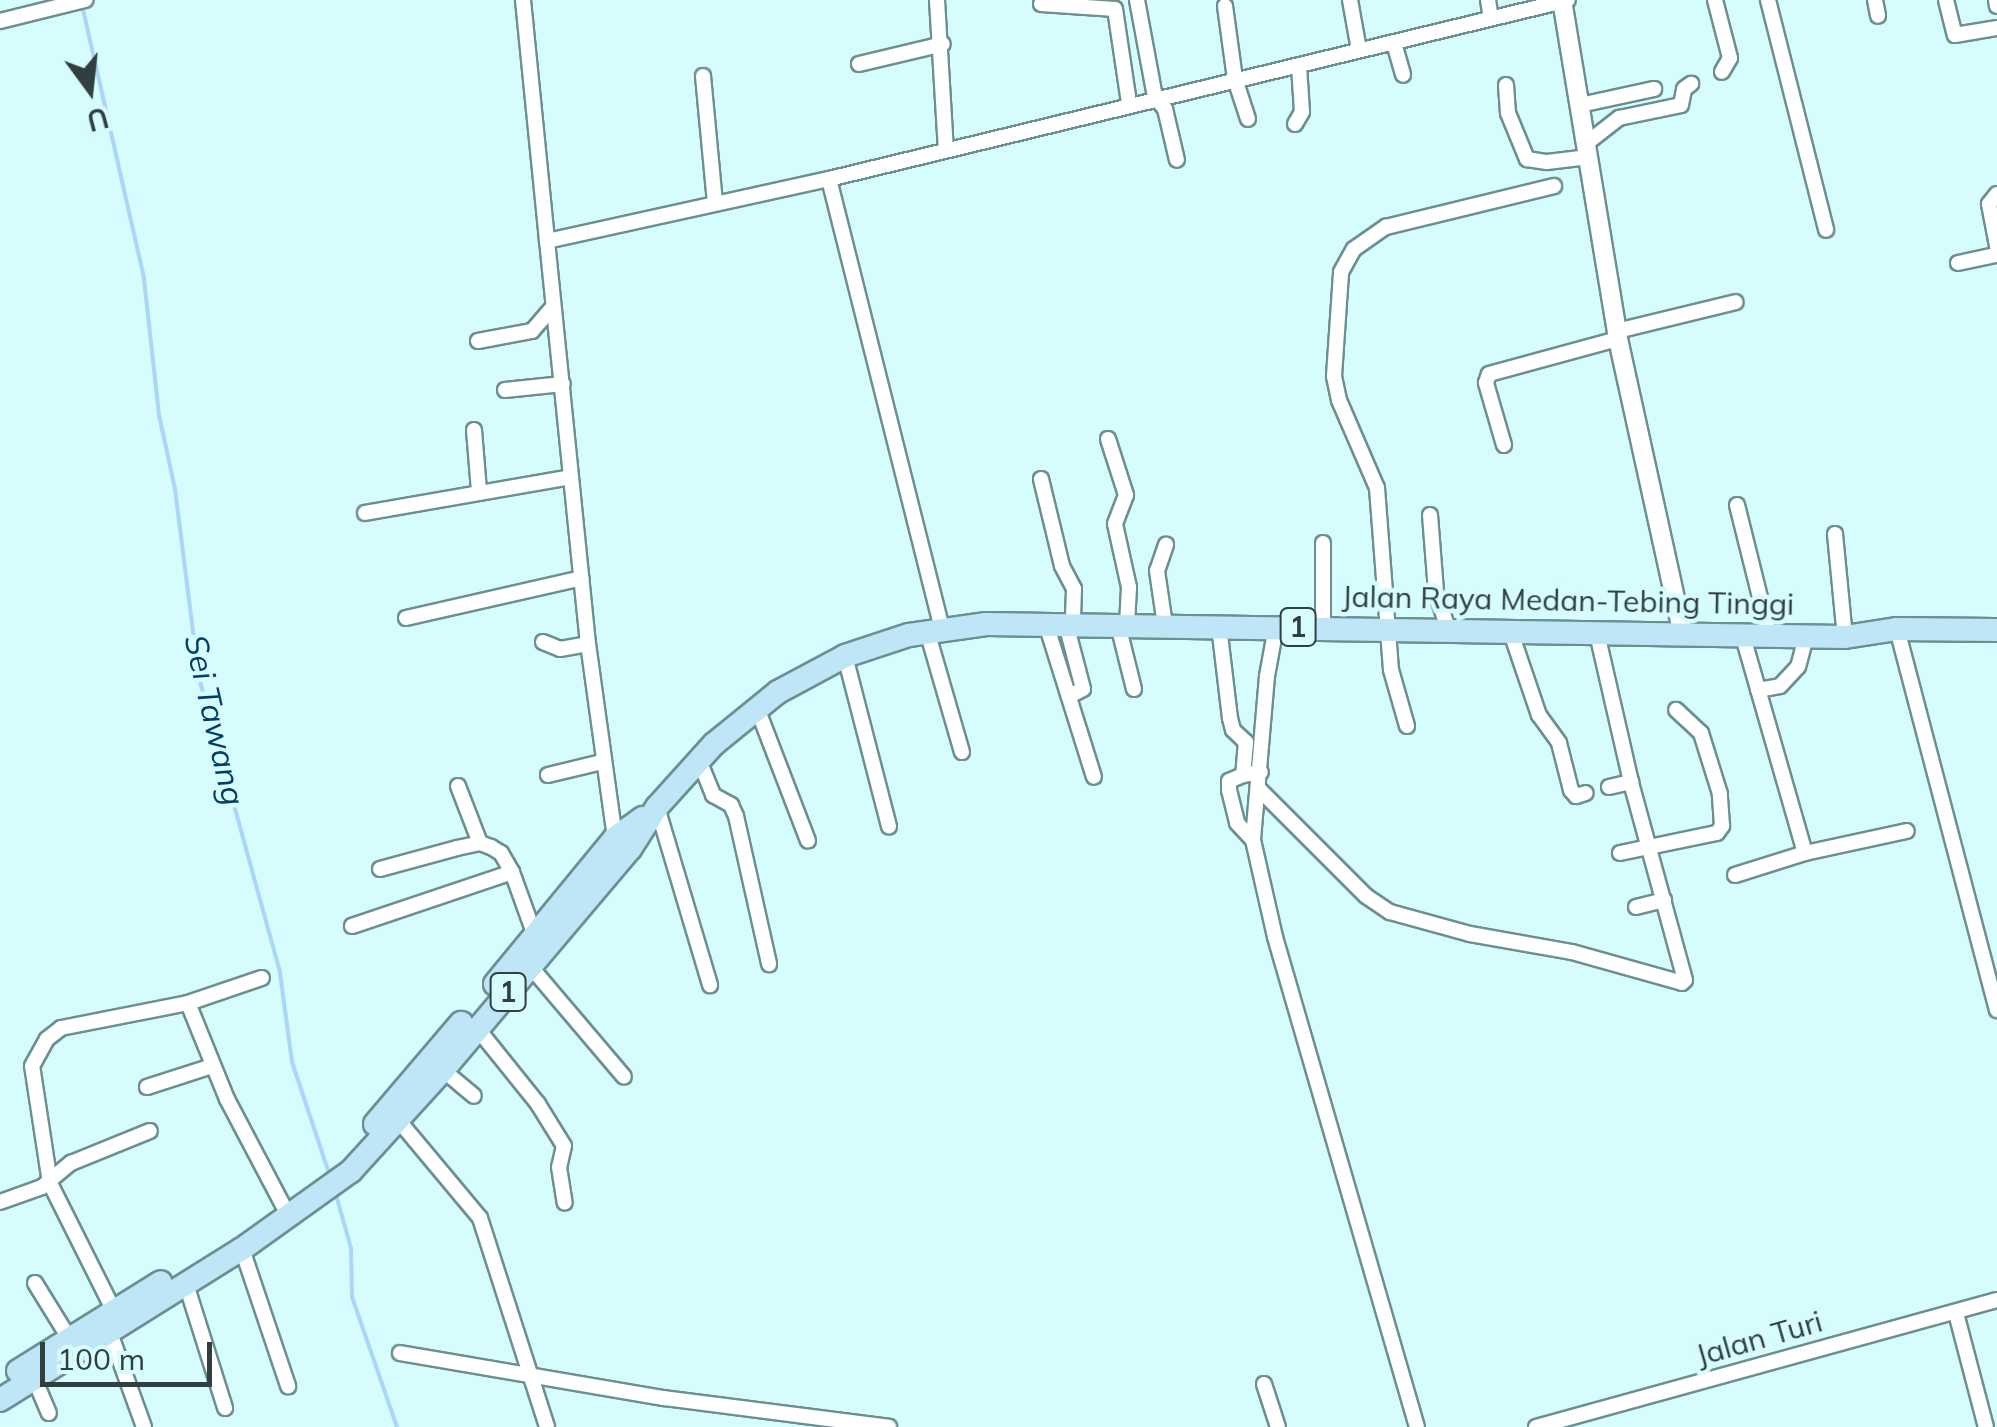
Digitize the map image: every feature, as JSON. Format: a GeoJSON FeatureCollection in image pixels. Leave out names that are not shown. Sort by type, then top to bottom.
{"type":"FeatureCollection","features":[{"type":"Feature","properties":{"kind":"highway","name":"Jalan Raya Medan-Tebing Tinggi"},"geometry":{"type":"LineString","coordinates":[[0,1382],[68,1338],[186,1284],[242,1250],[347,1165],[398,1121],[443,1070],[630,849],[658,807],[699,760],[758,708],[845,656],[934,630],[1062,624],[1845,637],[1897,629],[1997,630]]}},
{"type":"Feature","properties":{"kind":"highway","name":"Jalan Raya Medan-Tebing Tinggi"},"geometry":{"type":"LineString","coordinates":[[347,1165],[615,838],[658,807]]}},
{"type":"Feature","properties":{"kind":"highway","name":"Jalan Raya Medan-Tebing Tinggi"},"geometry":{"type":"LineString","coordinates":[[0,1400],[108,1321],[283,1205],[324,1183]]}},
{"type":"Feature","properties":{"kind":"street"},"geometry":{"type":"LineString","coordinates":[[523,0],[588,644],[615,838]]}},
{"type":"Feature","properties":{"kind":"street"},"geometry":{"type":"LineString","coordinates":[[938,0],[946,150]]}},
{"type":"Feature","properties":{"kind":"street"},"geometry":{"type":"LineString","coordinates":[[1137,0],[1155,97],[1165,108],[1177,160]]}},
{"type":"Feature","properties":{"kind":"street"},"geometry":{"type":"LineString","coordinates":[[1350,0],[1359,50]]}},
{"type":"Feature","properties":{"kind":"street"},"geometry":{"type":"LineString","coordinates":[[1488,0],[1491,18]]}},
{"type":"Feature","properties":{"kind":"street"},"geometry":{"type":"LineString","coordinates":[[547,242],[829,179],[1564,0],[1618,335],[1683,634]]}},
{"type":"Feature","properties":{"kind":"street"},"geometry":{"type":"LineString","coordinates":[[1715,0],[1730,58],[1722,72]]}},
{"type":"Feature","properties":{"kind":"street"},"geometry":{"type":"LineString","coordinates":[[1768,0],[1826,230]]}},
{"type":"Feature","properties":{"kind":"street"},"geometry":{"type":"LineString","coordinates":[[1875,0],[1878,16]]}},
{"type":"Feature","properties":{"kind":"street"},"geometry":{"type":"LineString","coordinates":[[1946,0],[1955,35],[1997,28]]}},
{"type":"Feature","properties":{"kind":"street"},"geometry":{"type":"LineString","coordinates":[[0,21],[74,1]]}},
{"type":"Feature","properties":{"kind":"street"},"geometry":{"type":"LineString","coordinates":[[1041,4],[1115,8],[1130,103]]}},
{"type":"Feature","properties":{"kind":"street"},"geometry":{"type":"LineString","coordinates":[[1224,6],[1235,79],[1248,118]]}},
{"type":"Feature","properties":{"kind":"street"},"geometry":{"type":"LineString","coordinates":[[1394,43],[1403,75]]}},
{"type":"Feature","properties":{"kind":"street"},"geometry":{"type":"LineString","coordinates":[[859,64],[942,44]]}},
{"type":"Feature","properties":{"kind":"street"},"geometry":{"type":"LineString","coordinates":[[1295,124],[1302,112],[1299,65]]}},
{"type":"Feature","properties":{"kind":"street"},"geometry":{"type":"LineString","coordinates":[[703,76],[715,203]]}},
{"type":"Feature","properties":{"kind":"street"},"geometry":{"type":"LineString","coordinates":[[1506,86],[1508,113],[1527,159],[1547,162],[1588,150],[1619,118],[1681,106],[1684,90],[1691,84]]}},
{"type":"Feature","properties":{"kind":"street"},"geometry":{"type":"LineString","coordinates":[[1580,104],[1654,89]]}},
{"type":"Feature","properties":{"kind":"street"},"geometry":{"type":"LineString","coordinates":[[829,179],[962,752]]}},
{"type":"Feature","properties":{"kind":"street"},"geometry":{"type":"LineString","coordinates":[[1407,726],[1394,688],[1376,488],[1334,376],[1341,272],[1354,249],[1386,228],[1554,186]]}},
{"type":"Feature","properties":{"kind":"street"},"geometry":{"type":"LineString","coordinates":[[1958,263],[1997,255],[1988,204],[1997,194]]}},
{"type":"Feature","properties":{"kind":"street"},"geometry":{"type":"LineString","coordinates":[[1504,445],[1486,383],[1488,374],[1736,302]]}},
{"type":"Feature","properties":{"kind":"street"},"geometry":{"type":"LineString","coordinates":[[478,341],[532,331],[552,308]]}},
{"type":"Feature","properties":{"kind":"street"},"geometry":{"type":"LineString","coordinates":[[505,390],[563,384]]}},
{"type":"Feature","properties":{"kind":"street"},"geometry":{"type":"LineString","coordinates":[[474,430],[479,491]]}},
{"type":"Feature","properties":{"kind":"street"},"geometry":{"type":"LineString","coordinates":[[1108,439],[1126,495],[1115,524],[1129,588],[1122,624],[1134,689]]}},
{"type":"Feature","properties":{"kind":"street"},"geometry":{"type":"LineString","coordinates":[[365,513],[571,477]]}},
{"type":"Feature","properties":{"kind":"street"},"geometry":{"type":"LineString","coordinates":[[1041,479],[1062,566],[1074,589],[1062,624],[1083,688],[1069,696],[1094,777]]}},
{"type":"Feature","properties":{"kind":"street"},"geometry":{"type":"LineString","coordinates":[[1737,505],[1769,633]]}},
{"type":"Feature","properties":{"kind":"street"},"geometry":{"type":"LineString","coordinates":[[1430,515],[1436,592],[1448,629]]}},
{"type":"Feature","properties":{"kind":"street"},"geometry":{"type":"LineString","coordinates":[[1835,534],[1845,637]]}},
{"type":"Feature","properties":{"kind":"street"},"geometry":{"type":"LineString","coordinates":[[1323,544],[1323,627]]}},
{"type":"Feature","properties":{"kind":"street"},"geometry":{"type":"LineString","coordinates":[[1165,625],[1158,571],[1166,545]]}},
{"type":"Feature","properties":{"kind":"street"},"geometry":{"type":"LineString","coordinates":[[406,618],[582,578]]}},
{"type":"Feature","properties":{"kind":"street"},"geometry":{"type":"LineString","coordinates":[[1219,626],[1231,725],[1246,742],[1259,789],[1366,896],[1390,912],[1470,934],[1572,952],[1682,984],[1686,980],[1631,782],[1597,633]]}},
{"type":"Feature","properties":{"kind":"street"},"geometry":{"type":"LineString","coordinates":[[1253,773],[1276,626]]}},
{"type":"Feature","properties":{"kind":"street"},"geometry":{"type":"LineString","coordinates":[[1897,629],[1997,1010]]}},
{"type":"Feature","properties":{"kind":"street"},"geometry":{"type":"LineString","coordinates":[[1510,630],[1539,715],[1559,743],[1571,790],[1576,796],[1586,793]]}},
{"type":"Feature","properties":{"kind":"street"},"geometry":{"type":"LineString","coordinates":[[1742,634],[1805,853]]}},
{"type":"Feature","properties":{"kind":"street"},"geometry":{"type":"LineString","coordinates":[[1758,690],[1780,686],[1798,667],[1807,634]]}},
{"type":"Feature","properties":{"kind":"street"},"geometry":{"type":"LineString","coordinates":[[543,642],[560,649],[588,644]]}},
{"type":"Feature","properties":{"kind":"street"},"geometry":{"type":"LineString","coordinates":[[845,656],[889,826]]}},
{"type":"Feature","properties":{"kind":"street"},"geometry":{"type":"LineString","coordinates":[[758,708],[808,841]]}},
{"type":"Feature","properties":{"kind":"street"},"geometry":{"type":"LineString","coordinates":[[1620,853],[1717,833],[1724,820],[1701,732],[1676,710]]}},
{"type":"Feature","properties":{"kind":"street"},"geometry":{"type":"LineString","coordinates":[[699,760],[713,795],[731,805],[736,816],[769,964]]}},
{"type":"Feature","properties":{"kind":"street"},"geometry":{"type":"LineString","coordinates":[[548,774],[602,762]]}},
{"type":"Feature","properties":{"kind":"street"},"geometry":{"type":"LineString","coordinates":[[1253,773],[1230,780],[1229,790],[1236,823],[1253,840]]}},
{"type":"Feature","properties":{"kind":"street"},"geometry":{"type":"LineString","coordinates":[[1609,787],[1631,782]]}},
{"type":"Feature","properties":{"kind":"street"},"geometry":{"type":"LineString","coordinates":[[458,786],[480,843]]}},
{"type":"Feature","properties":{"kind":"street"},"geometry":{"type":"LineString","coordinates":[[1259,789],[1253,840],[1274,937],[1417,1427]]}},
{"type":"Feature","properties":{"kind":"street"},"geometry":{"type":"LineString","coordinates":[[658,807],[710,985]]}},
{"type":"Feature","properties":{"kind":"street"},"geometry":{"type":"LineString","coordinates":[[1735,875],[1805,853],[1907,831]]}},
{"type":"Feature","properties":{"kind":"street"},"geometry":{"type":"LineString","coordinates":[[380,870],[480,843],[502,853],[534,936]]}},
{"type":"Feature","properties":{"kind":"street"},"geometry":{"type":"LineString","coordinates":[[352,926],[512,872]]}},
{"type":"Feature","properties":{"kind":"street"},"geometry":{"type":"LineString","coordinates":[[1636,907],[1664,900]]}},
{"type":"Feature","properties":{"kind":"street"},"geometry":{"type":"LineString","coordinates":[[530,966],[624,1078]]}},
{"type":"Feature","properties":{"kind":"street"},"geometry":{"type":"LineString","coordinates":[[144,1427],[108,1321],[50,1183],[32,1066],[47,1039],[61,1028],[188,1003],[262,978]]}},
{"type":"Feature","properties":{"kind":"street"},"geometry":{"type":"LineString","coordinates":[[188,1003],[212,1066],[283,1205]]}},
{"type":"Feature","properties":{"kind":"street"},"geometry":{"type":"LineString","coordinates":[[477,1028],[545,1113],[564,1146],[559,1168],[565,1203]]}},
{"type":"Feature","properties":{"kind":"street"},"geometry":{"type":"LineString","coordinates":[[147,1088],[212,1066]]}},
{"type":"Feature","properties":{"kind":"street"},"geometry":{"type":"LineString","coordinates":[[443,1070],[474,1096]]}},
{"type":"Feature","properties":{"kind":"street"},"geometry":{"type":"LineString","coordinates":[[398,1121],[480,1218],[547,1427]]}},
{"type":"Feature","properties":{"kind":"street"},"geometry":{"type":"LineString","coordinates":[[2,1197],[50,1183],[71,1163],[150,1131]]}},
{"type":"Feature","properties":{"kind":"street"},"geometry":{"type":"LineString","coordinates":[[242,1250],[288,1386]]}},
{"type":"Feature","properties":{"kind":"street"},"geometry":{"type":"LineString","coordinates":[[35,1284],[68,1338]]}},
{"type":"Feature","properties":{"kind":"street"},"geometry":{"type":"LineString","coordinates":[[186,1284],[225,1408]]}},
{"type":"Feature","properties":{"kind":"street","name":"Jalan Turi"},"geometry":{"type":"LineString","coordinates":[[1536,1427],[1997,1300]]}},
{"type":"Feature","properties":{"kind":"street"},"geometry":{"type":"LineString","coordinates":[[1956,1312],[1986,1427]]}},
{"type":"Feature","properties":{"kind":"street"},"geometry":{"type":"LineString","coordinates":[[400,1353],[531,1376],[889,1427]]}},
{"type":"Feature","properties":{"kind":"street"},"geometry":{"type":"LineString","coordinates":[[34,1378],[49,1414]]}},
{"type":"Feature","properties":{"kind":"street"},"geometry":{"type":"LineString","coordinates":[[1264,1384],[1278,1427]]}},
{"type":"Feature","properties":{"kind":"waterway","name":"Sei Tawang"},"geometry":{"type":"LineString","coordinates":[[82,5],[144,279],[159,415],[175,489],[199,678],[280,973],[292,1062],[330,1176]]}},
{"type":"Feature","properties":{"kind":"waterway","name":"Sei Tawang"},"geometry":{"type":"LineString","coordinates":[[336,1195],[351,1248],[352,1297],[397,1427]]}}]}
